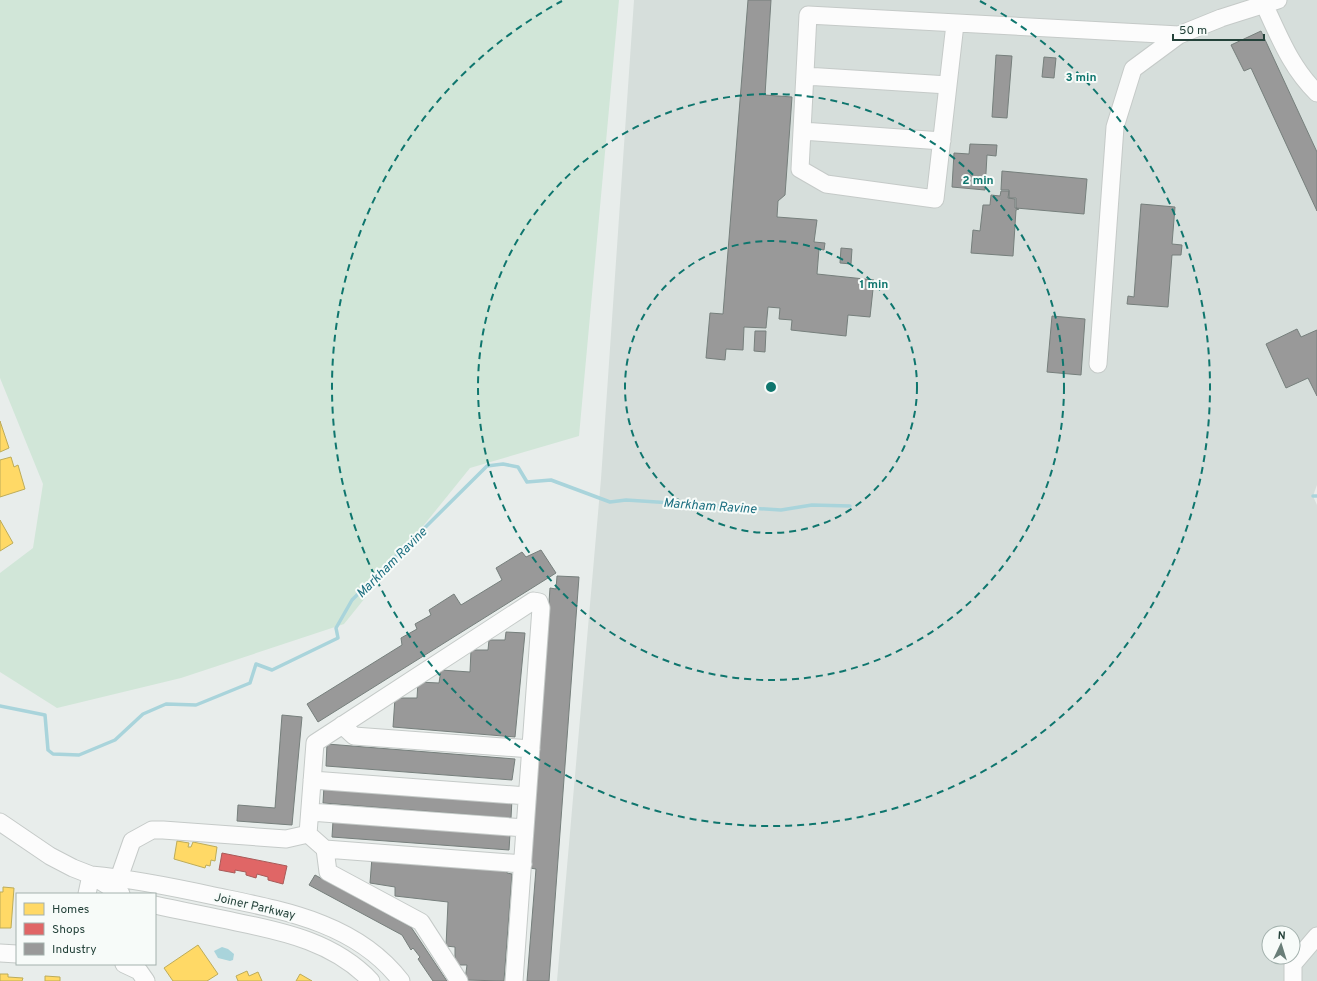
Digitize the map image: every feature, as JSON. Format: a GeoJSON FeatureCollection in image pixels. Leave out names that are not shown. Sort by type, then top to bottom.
{"type":"FeatureCollection","features":[{"type":"Feature","properties":{"kind":"street"},"geometry":{"type":"LineString","coordinates":[[1098,364],[1115,127],[1133,69],[1179,35],[1221,18],[1271,2],[1290,61],[1317,93]]}},
{"type":"Feature","properties":{"kind":"street"},"geometry":{"type":"LineString","coordinates":[[955,24],[934,200],[826,184],[800,169],[808,15],[1179,35]]}},
{"type":"Feature","properties":{"kind":"street"},"geometry":{"type":"LineString","coordinates":[[805,76],[948,85]]}},
{"type":"Feature","properties":{"kind":"street"},"geometry":{"type":"LineString","coordinates":[[802,131],[942,140]]}},
{"type":"Feature","properties":{"kind":"street"},"geometry":{"type":"LineString","coordinates":[[308,834],[315,743],[533,601],[539,602],[541,608],[514,981]]}},
{"type":"Feature","properties":{"kind":"street"},"geometry":{"type":"LineString","coordinates":[[342,725],[354,736],[531,749]]}},
{"type":"Feature","properties":{"kind":"street"},"geometry":{"type":"LineString","coordinates":[[312,780],[528,796]]}},
{"type":"Feature","properties":{"kind":"street"},"geometry":{"type":"LineString","coordinates":[[310,812],[525,828]]}},
{"type":"Feature","properties":{"kind":"street","name":"Joiner Parkway"},"geometry":{"type":"LineString","coordinates":[[0,822],[50,856],[73,868],[126,886],[285,911],[321,922],[351,937],[374,954],[401,981]]}},
{"type":"Feature","properties":{"kind":"street"},"geometry":{"type":"LineString","coordinates":[[126,886],[132,841],[152,830],[286,839],[308,834]]}},
{"type":"Feature","properties":{"kind":"street"},"geometry":{"type":"LineString","coordinates":[[308,834],[325,849],[522,864]]}},
{"type":"Feature","properties":{"kind":"street"},"geometry":{"type":"LineString","coordinates":[[325,849],[328,872],[421,922],[459,981]]}},
{"type":"Feature","properties":{"kind":"street"},"geometry":{"type":"LineString","coordinates":[[86,893],[91,875]]}},
{"type":"Feature","properties":{"kind":"street","name":"Joiner Parkway"},"geometry":{"type":"LineString","coordinates":[[156,905],[279,931],[313,942],[340,955],[361,970],[371,981]]}},
{"type":"Feature","properties":{"kind":"street"},"geometry":{"type":"LineString","coordinates":[[1293,981],[1293,964],[1317,936]]}},
{"type":"Feature","properties":{"kind":"street"},"geometry":{"type":"LineString","coordinates":[[0,953],[16,954]]}},
{"type":"Feature","properties":{"kind":"street"},"geometry":{"type":"LineString","coordinates":[[126,965],[139,971],[146,981]]}},
{"type":"Feature","properties":{"kind":"shaded area"},"geometry":{"type":"Polygon","coordinates":[[[634,0],[1317,0],[1317,485],[1313,496],[1317,505],[1317,981],[557,981],[601,479],[634,0]]]}},
{"type":"Feature","properties":{"kind":"green space"},"geometry":{"type":"Polygon","coordinates":[[[0,0],[619,0],[579,436],[470,468],[344,624],[181,678],[57,708],[0,672],[0,573],[33,548],[43,484],[0,378],[0,0]]]}},
{"type":"Feature","properties":{"kind":"water"},"geometry":{"type":"Polygon","coordinates":[[[222,947],[228,949],[234,954],[233,960],[230,961],[218,958],[214,951],[222,947]]]}},
{"type":"Feature","properties":{"kind":"building: Homes"},"geometry":{"type":"Polygon","coordinates":[[[0,421],[9,448],[0,452],[0,421]]]}},
{"type":"Feature","properties":{"kind":"building: Homes"},"geometry":{"type":"Polygon","coordinates":[[[11,457],[14,467],[18,465],[25,489],[0,497],[0,460],[11,457]]]}},
{"type":"Feature","properties":{"kind":"building: Homes"},"geometry":{"type":"Polygon","coordinates":[[[0,520],[13,543],[0,551],[0,520]]]}},
{"type":"Feature","properties":{"kind":"building: Homes"},"geometry":{"type":"Polygon","coordinates":[[[177,841],[189,843],[188,847],[191,847],[193,842],[217,847],[215,861],[211,860],[210,866],[206,865],[205,868],[174,859],[177,841]]]}},
{"type":"Feature","properties":{"kind":"building: Homes"},"geometry":{"type":"Polygon","coordinates":[[[3,887],[14,888],[11,928],[0,928],[0,892],[3,892],[3,887]]]}},
{"type":"Feature","properties":{"kind":"building: Homes"},"geometry":{"type":"Polygon","coordinates":[[[198,945],[218,974],[207,981],[173,981],[164,968],[198,945]]]}},
{"type":"Feature","properties":{"kind":"building: Homes"},"geometry":{"type":"Polygon","coordinates":[[[247,971],[249,976],[258,972],[262,981],[238,981],[236,976],[247,971]]]}},
{"type":"Feature","properties":{"kind":"building: Homes"},"geometry":{"type":"Polygon","coordinates":[[[0,974],[8,974],[8,977],[23,978],[22,981],[0,981],[0,974]]]}},
{"type":"Feature","properties":{"kind":"building: Homes"},"geometry":{"type":"Polygon","coordinates":[[[300,974],[312,981],[296,981],[300,974]]]}},
{"type":"Feature","properties":{"kind":"building: Homes"},"geometry":{"type":"Polygon","coordinates":[[[45,976],[60,977],[60,981],[45,981],[45,976]]]}},
{"type":"Feature","properties":{"kind":"building: Shops"},"geometry":{"type":"Polygon","coordinates":[[[222,853],[287,866],[283,884],[268,880],[268,877],[257,874],[256,878],[246,875],[246,872],[235,870],[235,873],[219,870],[222,853]]]}},
{"type":"Feature","properties":{"kind":"building: Industry"},"geometry":{"type":"Polygon","coordinates":[[[748,0],[771,0],[765,95],[792,97],[785,195],[778,201],[777,217],[817,220],[814,242],[825,243],[824,250],[819,249],[817,274],[874,280],[870,317],[848,315],[846,336],[791,330],[792,320],[779,319],[780,308],[768,307],[766,328],[744,327],[743,350],[726,349],[725,360],[706,358],[710,313],[723,314],[748,0]]]}},
{"type":"Feature","properties":{"kind":"building: Industry"},"geometry":{"type":"Polygon","coordinates":[[[1261,31],[1317,152],[1317,211],[1251,68],[1244,71],[1231,45],[1261,31]]]}},
{"type":"Feature","properties":{"kind":"building: Industry"},"geometry":{"type":"Polygon","coordinates":[[[996,55],[1012,56],[1007,118],[992,117],[996,55]]]}},
{"type":"Feature","properties":{"kind":"building: Industry"},"geometry":{"type":"Polygon","coordinates":[[[1044,57],[1056,58],[1054,78],[1042,77],[1044,57]]]}},
{"type":"Feature","properties":{"kind":"building: Industry"},"geometry":{"type":"Polygon","coordinates":[[[970,144],[997,145],[996,156],[987,155],[985,190],[952,187],[954,153],[969,154],[970,144]]]}},
{"type":"Feature","properties":{"kind":"building: Industry"},"geometry":{"type":"Polygon","coordinates":[[[1002,171],[1087,179],[1084,214],[1016,208],[1016,198],[1009,198],[1009,190],[1001,190],[1002,171]]]}},
{"type":"Feature","properties":{"kind":"building: Industry"},"geometry":{"type":"Polygon","coordinates":[[[1001,191],[1009,191],[1008,198],[1015,199],[1015,208],[1019,209],[1016,210],[1013,256],[971,253],[973,230],[980,231],[983,205],[990,205],[991,195],[1000,196],[1001,191]]]}},
{"type":"Feature","properties":{"kind":"building: Industry"},"geometry":{"type":"Polygon","coordinates":[[[1141,204],[1175,207],[1172,244],[1182,245],[1181,255],[1172,255],[1168,307],[1127,304],[1128,296],[1134,297],[1141,204]]]}},
{"type":"Feature","properties":{"kind":"building: Industry"},"geometry":{"type":"Polygon","coordinates":[[[841,248],[852,249],[851,264],[840,263],[841,248]]]}},
{"type":"Feature","properties":{"kind":"building: Industry"},"geometry":{"type":"Polygon","coordinates":[[[1052,316],[1085,319],[1081,375],[1047,372],[1052,316]]]}},
{"type":"Feature","properties":{"kind":"building: Industry"},"geometry":{"type":"Polygon","coordinates":[[[1297,329],[1301,337],[1317,330],[1317,396],[1308,378],[1286,388],[1266,344],[1297,329]]]}},
{"type":"Feature","properties":{"kind":"building: Industry"},"geometry":{"type":"Polygon","coordinates":[[[755,331],[766,331],[765,352],[754,351],[755,331]]]}},
{"type":"Feature","properties":{"kind":"building: Industry"},"geometry":{"type":"Polygon","coordinates":[[[541,550],[556,573],[318,722],[307,704],[402,645],[401,638],[417,629],[415,624],[431,615],[429,610],[454,594],[461,605],[502,580],[496,568],[522,552],[526,557],[541,550]]]}},
{"type":"Feature","properties":{"kind":"building: Industry"},"geometry":{"type":"Polygon","coordinates":[[[557,576],[579,577],[549,981],[527,981],[536,869],[530,868],[550,588],[556,589],[557,576]]]}},
{"type":"Feature","properties":{"kind":"building: Industry"},"geometry":{"type":"Polygon","coordinates":[[[506,632],[525,633],[515,737],[393,727],[395,698],[417,698],[418,682],[439,683],[441,670],[470,672],[471,650],[488,650],[489,640],[505,640],[506,632]]]}},
{"type":"Feature","properties":{"kind":"building: Industry"},"geometry":{"type":"Polygon","coordinates":[[[282,715],[302,717],[292,825],[237,821],[238,805],[275,808],[282,715]]]}},
{"type":"Feature","properties":{"kind":"building: Industry"},"geometry":{"type":"Polygon","coordinates":[[[327,744],[515,759],[512,780],[326,766],[327,744]]]}},
{"type":"Feature","properties":{"kind":"building: Industry"},"geometry":{"type":"Polygon","coordinates":[[[324,786],[512,799],[511,818],[323,803],[324,786]]]}},
{"type":"Feature","properties":{"kind":"building: Industry"},"geometry":{"type":"Polygon","coordinates":[[[333,821],[510,834],[509,850],[332,837],[333,821]]]}},
{"type":"Feature","properties":{"kind":"building: Industry"},"geometry":{"type":"Polygon","coordinates":[[[372,857],[507,867],[507,873],[512,874],[504,981],[465,980],[467,965],[455,965],[455,947],[446,946],[448,902],[395,896],[395,887],[370,883],[372,857]]]}},
{"type":"Feature","properties":{"kind":"building: Industry"},"geometry":{"type":"Polygon","coordinates":[[[315,875],[411,927],[447,981],[433,981],[418,959],[420,957],[413,948],[411,950],[402,935],[309,885],[315,875]]]}},
{"type":"Feature","properties":{"kind":"waterway","name":"Markham Ravine"},"geometry":{"type":"LineString","coordinates":[[0,706],[45,715],[48,750],[53,754],[79,755],[115,740],[143,714],[166,704],[196,705],[250,683],[256,664],[272,670],[338,638],[336,628],[352,600],[487,466],[503,464],[518,467],[527,482],[551,480],[610,502],[626,500],[781,510],[812,505],[850,506]]}}]}
